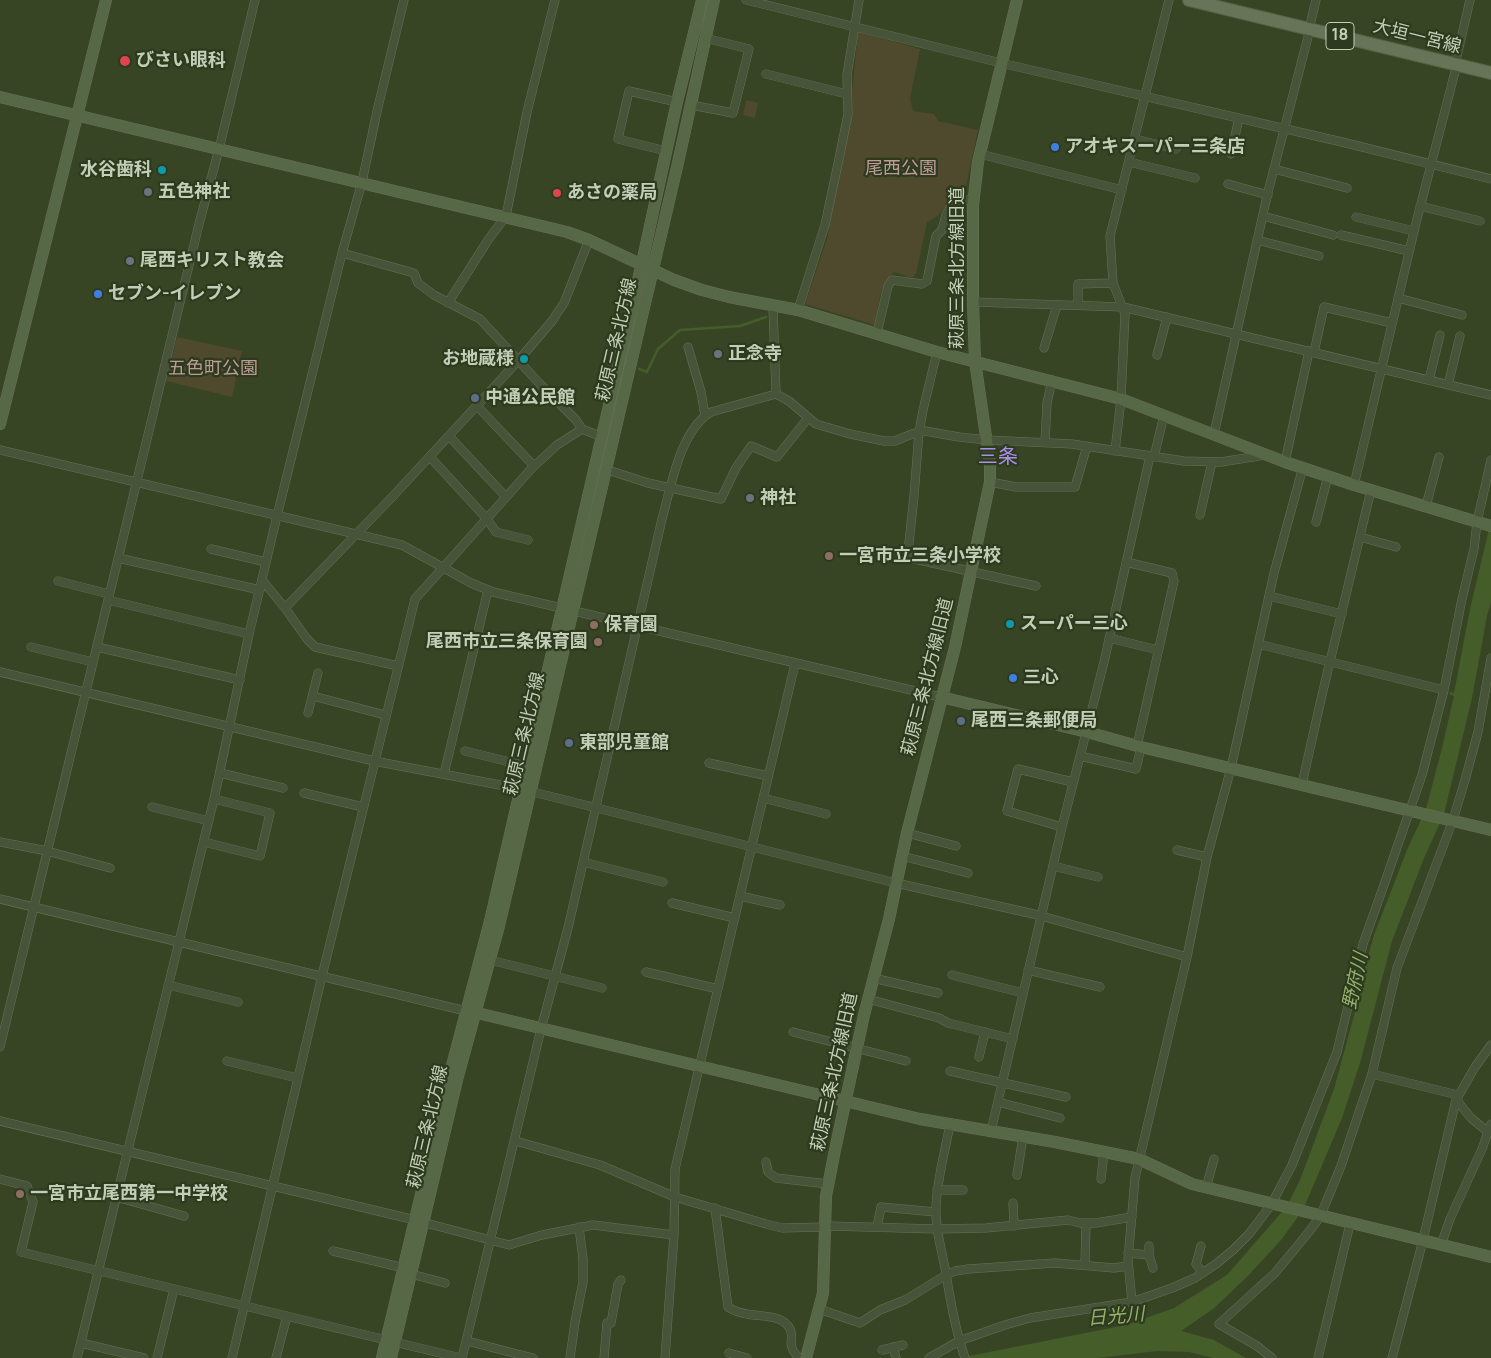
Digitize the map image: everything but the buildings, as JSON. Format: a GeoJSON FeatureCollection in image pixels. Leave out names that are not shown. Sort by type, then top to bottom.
{"type":"FeatureCollection","features":[{"type":"Feature","properties":{"kind":"main road","name":"大垣一宮線"},"geometry":{"type":"LineString","coordinates":[[1190,0],[1311,25],[1457,60],[1491,64]]}},
{"type":"Feature","properties":{"kind":"main road","name":"大垣一宮線"},"geometry":{"type":"LineString","coordinates":[[1225,0],[1311,25]]}},
{"type":"Feature","properties":{"kind":"main road","name":"大垣一宮線"},"geometry":{"type":"LineString","coordinates":[[1457,60],[1491,73]]}},
{"type":"Feature","properties":{"kind":"street"},"geometry":{"type":"LineString","coordinates":[[0,424],[106,0]]}},
{"type":"Feature","properties":{"kind":"street"},"geometry":{"type":"LineString","coordinates":[[0,1047],[136,482],[255,0]]}},
{"type":"Feature","properties":{"kind":"street"},"geometry":{"type":"LineString","coordinates":[[77,1358],[209,821],[249,634],[277,516],[342,253],[362,182],[404,0]]}},
{"type":"Feature","properties":{"kind":"street"},"geometry":{"type":"LineString","coordinates":[[448,303],[488,240],[506,216],[527,112],[555,0]]}},
{"type":"Feature","properties":{"kind":"street","name":"萩原三条北方線"},"geometry":{"type":"LineString","coordinates":[[391,1358],[391,1341],[420,1221],[449,1077],[490,960],[499,926],[525,790],[526,766],[605,469],[647,266],[666,152],[702,0]]}},
{"type":"Feature","properties":{"kind":"street","name":"萩原三条北方線"},"geometry":{"type":"LineString","coordinates":[[471,1012],[490,921],[525,790],[567,610],[602,437],[691,105],[714,0]]}},
{"type":"Feature","properties":{"kind":"street"},"geometry":{"type":"LineString","coordinates":[[746,0],[1491,179]]}},
{"type":"Feature","properties":{"kind":"street"},"geometry":{"type":"LineString","coordinates":[[798,310],[825,225],[848,114],[847,75],[859,0]]}},
{"type":"Feature","properties":{"kind":"street","name":"萩原三条北方線旧道"},"geometry":{"type":"LineString","coordinates":[[806,1358],[823,1293],[828,1184],[907,833],[972,572],[990,482],[975,361],[973,302],[974,199],[980,154],[1017,0]]}},
{"type":"Feature","properties":{"kind":"street"},"geometry":{"type":"LineString","coordinates":[[1115,451],[1121,398],[1125,314],[1112,283],[1110,236],[1169,0]]}},
{"type":"Feature","properties":{"kind":"street"},"geometry":{"type":"LineString","coordinates":[[1214,434],[1257,240],[1316,0]]}},
{"type":"Feature","properties":{"kind":"street"},"geometry":{"type":"LineString","coordinates":[[1354,485],[1470,0]]}},
{"type":"Feature","properties":{"kind":"street"},"geometry":{"type":"LineString","coordinates":[[691,105],[733,113],[749,50],[705,38]]}},
{"type":"Feature","properties":{"kind":"street"},"geometry":{"type":"LineString","coordinates":[[766,74],[847,94]]}},
{"type":"Feature","properties":{"kind":"street"},"geometry":{"type":"LineString","coordinates":[[666,152],[618,139],[629,91],[677,102]]}},
{"type":"Feature","properties":{"kind":"street"},"geometry":{"type":"LineString","coordinates":[[0,97],[567,232],[647,266],[674,280],[702,290],[729,298],[798,310],[937,352],[1121,398],[1285,462],[1491,526]]}},
{"type":"Feature","properties":{"kind":"street"},"geometry":{"type":"LineString","coordinates":[[1231,154],[1239,118]]}},
{"type":"Feature","properties":{"kind":"street"},"geometry":{"type":"LineString","coordinates":[[1135,139],[1176,149]]}},
{"type":"Feature","properties":{"kind":"street"},"geometry":{"type":"LineString","coordinates":[[980,154],[1122,190]]}},
{"type":"Feature","properties":{"kind":"street"},"geometry":{"type":"LineString","coordinates":[[1129,162],[1195,178]]}},
{"type":"Feature","properties":{"kind":"street"},"geometry":{"type":"LineString","coordinates":[[1274,169],[1347,188]]}},
{"type":"Feature","properties":{"kind":"street"},"geometry":{"type":"LineString","coordinates":[[1228,184],[1268,195]]}},
{"type":"Feature","properties":{"kind":"street"},"geometry":{"type":"LineString","coordinates":[[877,333],[888,286],[892,280],[922,284],[927,281],[936,236],[942,230],[946,215],[953,202],[974,199]]}},
{"type":"Feature","properties":{"kind":"street"},"geometry":{"type":"LineString","coordinates":[[1420,206],[1480,221]]}},
{"type":"Feature","properties":{"kind":"street"},"geometry":{"type":"LineString","coordinates":[[1263,216],[1409,251]]}},
{"type":"Feature","properties":{"kind":"street"},"geometry":{"type":"LineString","coordinates":[[1356,217],[1414,231]]}},
{"type":"Feature","properties":{"kind":"street"},"geometry":{"type":"LineString","coordinates":[[285,608],[430,457],[552,321],[564,303],[589,240]]}},
{"type":"Feature","properties":{"kind":"street"},"geometry":{"type":"LineString","coordinates":[[1257,240],[1319,256]]}},
{"type":"Feature","properties":{"kind":"street"},"geometry":{"type":"LineString","coordinates":[[342,253],[414,273],[418,283],[448,303],[480,319],[582,428],[602,437]]}},
{"type":"Feature","properties":{"kind":"street"},"geometry":{"type":"LineString","coordinates":[[1078,306],[1078,284],[1112,283]]}},
{"type":"Feature","properties":{"kind":"street"},"geometry":{"type":"LineString","coordinates":[[1398,298],[1462,315]]}},
{"type":"Feature","properties":{"kind":"street"},"geometry":{"type":"LineString","coordinates":[[973,302],[1123,307],[1491,395]]}},
{"type":"Feature","properties":{"kind":"street"},"geometry":{"type":"LineString","coordinates":[[1044,348],[1057,305]]}},
{"type":"Feature","properties":{"kind":"street"},"geometry":{"type":"LineString","coordinates":[[773,306],[776,394]]}},
{"type":"Feature","properties":{"kind":"street"},"geometry":{"type":"LineString","coordinates":[[1285,462],[1324,307],[1392,323]]}},
{"type":"Feature","properties":{"kind":"street"},"geometry":{"type":"LineString","coordinates":[[1157,355],[1167,317]]}},
{"type":"Feature","properties":{"kind":"street"},"geometry":{"type":"LineString","coordinates":[[1429,380],[1440,335]]}},
{"type":"Feature","properties":{"kind":"street"},"geometry":{"type":"LineString","coordinates":[[1448,385],[1460,336]]}},
{"type":"Feature","properties":{"kind":"street"},"geometry":{"type":"LineString","coordinates":[[688,347],[701,392],[705,416]]}},
{"type":"Feature","properties":{"kind":"street"},"geometry":{"type":"LineString","coordinates":[[937,352],[922,410],[919,432],[908,552],[910,558],[1036,586]]}},
{"type":"Feature","properties":{"kind":"street"},"geometry":{"type":"LineString","coordinates":[[1045,442],[1047,403],[1052,380]]}},
{"type":"Feature","properties":{"kind":"street"},"geometry":{"type":"LineString","coordinates":[[0,1179],[27,1186],[33,1202],[21,1252],[462,1358],[516,1142],[541,1029],[556,976],[671,489],[685,444],[705,416],[718,410],[776,394],[789,401],[816,424],[884,441],[895,441],[925,431],[959,438],[1045,442],[1212,462],[1268,455]]}},
{"type":"Feature","properties":{"kind":"street"},"geometry":{"type":"LineString","coordinates":[[477,406],[534,466]]}},
{"type":"Feature","properties":{"kind":"street"},"geometry":{"type":"LineString","coordinates":[[991,1131],[1062,827],[1110,638],[1126,562],[1164,415]]}},
{"type":"Feature","properties":{"kind":"street"},"geometry":{"type":"LineString","coordinates":[[605,469],[671,489],[721,499],[736,468],[751,446],[777,457],[808,418]]}},
{"type":"Feature","properties":{"kind":"street"},"geometry":{"type":"LineString","coordinates":[[232,1358],[297,1078],[415,599],[534,466],[557,445],[582,428]]}},
{"type":"Feature","properties":{"kind":"street"},"geometry":{"type":"LineString","coordinates":[[449,436],[506,497]]}},
{"type":"Feature","properties":{"kind":"street"},"geometry":{"type":"LineString","coordinates":[[990,482],[1016,487],[1075,487],[1087,446]]}},
{"type":"Feature","properties":{"kind":"street"},"geometry":{"type":"LineString","coordinates":[[0,450],[402,545],[471,583],[488,590],[638,627],[942,697],[1491,830]]}},
{"type":"Feature","properties":{"kind":"street"},"geometry":{"type":"LineString","coordinates":[[430,457],[496,532],[528,540]]}},
{"type":"Feature","properties":{"kind":"street"},"geometry":{"type":"LineString","coordinates":[[1426,506],[1439,457]]}},
{"type":"Feature","properties":{"kind":"street"},"geometry":{"type":"LineString","coordinates":[[929,1358],[959,1341],[1030,1318],[1132,1302],[1172,1288],[1203,1273],[1222,1260],[1249,1234],[1271,1205],[1292,1165],[1337,1052],[1362,944],[1386,882],[1422,775],[1444,690],[1491,460]]}},
{"type":"Feature","properties":{"kind":"street"},"geometry":{"type":"LineString","coordinates":[[1200,515],[1212,462]]}},
{"type":"Feature","properties":{"kind":"street"},"geometry":{"type":"LineString","coordinates":[[1132,1302],[1128,1253],[1140,1158],[1207,857],[1231,768],[1269,596],[1303,468]]}},
{"type":"Feature","properties":{"kind":"street"},"geometry":{"type":"LineString","coordinates":[[1316,522],[1328,476]]}},
{"type":"Feature","properties":{"kind":"street"},"geometry":{"type":"LineString","coordinates":[[1302,784],[1371,490]]}},
{"type":"Feature","properties":{"kind":"street"},"geometry":{"type":"LineString","coordinates":[[1360,538],[1396,547]]}},
{"type":"Feature","properties":{"kind":"street"},"geometry":{"type":"LineString","coordinates":[[211,549],[266,562]]}},
{"type":"Feature","properties":{"kind":"street"},"geometry":{"type":"LineString","coordinates":[[118,558],[260,590]]}},
{"type":"Feature","properties":{"kind":"street"},"geometry":{"type":"LineString","coordinates":[[1080,756],[1136,769],[1158,650],[1174,580],[1172,574],[1126,562]]}},
{"type":"Feature","properties":{"kind":"street"},"geometry":{"type":"LineString","coordinates":[[262,580],[315,647],[398,666]]}},
{"type":"Feature","properties":{"kind":"street"},"geometry":{"type":"LineString","coordinates":[[58,581],[109,597],[249,634]]}},
{"type":"Feature","properties":{"kind":"street"},"geometry":{"type":"LineString","coordinates":[[444,774],[488,590]]}},
{"type":"Feature","properties":{"kind":"street"},"geometry":{"type":"LineString","coordinates":[[1269,596],[1342,614]]}},
{"type":"Feature","properties":{"kind":"street"},"geometry":{"type":"LineString","coordinates":[[1110,638],[1158,650]]}},
{"type":"Feature","properties":{"kind":"street"},"geometry":{"type":"LineString","coordinates":[[1258,644],[1444,690]]}},
{"type":"Feature","properties":{"kind":"street"},"geometry":{"type":"LineString","coordinates":[[31,647],[93,662]]}},
{"type":"Feature","properties":{"kind":"street"},"geometry":{"type":"LineString","coordinates":[[97,647],[240,680]]}},
{"type":"Feature","properties":{"kind":"street"},"geometry":{"type":"LineString","coordinates":[[1272,1358],[1257,1346],[1219,1324],[1293,1253],[1320,1216],[1341,1166],[1372,1074],[1398,968],[1453,820],[1478,732],[1491,658]]}},
{"type":"Feature","properties":{"kind":"street"},"geometry":{"type":"LineString","coordinates":[[664,1358],[674,1235],[675,1169],[795,664]]}},
{"type":"Feature","properties":{"kind":"street"},"geometry":{"type":"LineString","coordinates":[[0,672],[374,761],[525,790],[596,807],[896,882],[1042,916],[1186,957]]}},
{"type":"Feature","properties":{"kind":"street"},"geometry":{"type":"LineString","coordinates":[[308,713],[318,673]]}},
{"type":"Feature","properties":{"kind":"street"},"geometry":{"type":"LineString","coordinates":[[313,696],[386,714]]}},
{"type":"Feature","properties":{"kind":"street"},"geometry":{"type":"LineString","coordinates":[[465,751],[526,766]]}},
{"type":"Feature","properties":{"kind":"street"},"geometry":{"type":"LineString","coordinates":[[709,763],[768,776]]}},
{"type":"Feature","properties":{"kind":"street"},"geometry":{"type":"LineString","coordinates":[[1062,827],[1007,812],[1018,769],[1073,782]]}},
{"type":"Feature","properties":{"kind":"street"},"geometry":{"type":"LineString","coordinates":[[220,773],[283,788]]}},
{"type":"Feature","properties":{"kind":"street"},"geometry":{"type":"LineString","coordinates":[[304,793],[363,807]]}},
{"type":"Feature","properties":{"kind":"street"},"geometry":{"type":"LineString","coordinates":[[763,798],[826,814]]}},
{"type":"Feature","properties":{"kind":"street"},"geometry":{"type":"LineString","coordinates":[[204,842],[260,856],[270,813],[214,799]]}},
{"type":"Feature","properties":{"kind":"street"},"geometry":{"type":"LineString","coordinates":[[152,807],[209,821]]}},
{"type":"Feature","properties":{"kind":"street"},"geometry":{"type":"LineString","coordinates":[[907,833],[956,846]]}},
{"type":"Feature","properties":{"kind":"street"},"geometry":{"type":"LineString","coordinates":[[0,842],[48,851],[110,868]]}},
{"type":"Feature","properties":{"kind":"street"},"geometry":{"type":"LineString","coordinates":[[1177,850],[1207,857]]}},
{"type":"Feature","properties":{"kind":"street"},"geometry":{"type":"LineString","coordinates":[[902,856],[968,873]]}},
{"type":"Feature","properties":{"kind":"street"},"geometry":{"type":"LineString","coordinates":[[583,862],[663,882]]}},
{"type":"Feature","properties":{"kind":"street"},"geometry":{"type":"LineString","coordinates":[[1053,866],[1098,877]]}},
{"type":"Feature","properties":{"kind":"street"},"geometry":{"type":"LineString","coordinates":[[740,896],[780,906]]}},
{"type":"Feature","properties":{"kind":"street"},"geometry":{"type":"LineString","coordinates":[[0,899],[920,1119],[1140,1158],[1192,1184],[1206,1188],[1491,1257]]}},
{"type":"Feature","properties":{"kind":"street"},"geometry":{"type":"LineString","coordinates":[[672,903],[735,918]]}},
{"type":"Feature","properties":{"kind":"street"},"geometry":{"type":"LineString","coordinates":[[490,960],[602,988]]}},
{"type":"Feature","properties":{"kind":"street"},"geometry":{"type":"LineString","coordinates":[[1028,970],[1100,987]]}},
{"type":"Feature","properties":{"kind":"street"},"geometry":{"type":"LineString","coordinates":[[646,972],[718,989]]}},
{"type":"Feature","properties":{"kind":"street"},"geometry":{"type":"LineString","coordinates":[[952,975],[1023,993]]}},
{"type":"Feature","properties":{"kind":"street"},"geometry":{"type":"LineString","coordinates":[[873,978],[938,993]]}},
{"type":"Feature","properties":{"kind":"street"},"geometry":{"type":"LineString","coordinates":[[168,985],[238,1002]]}},
{"type":"Feature","properties":{"kind":"street"},"geometry":{"type":"LineString","coordinates":[[868,1000],[1012,1039]]}},
{"type":"Feature","properties":{"kind":"street"},"geometry":{"type":"LineString","coordinates":[[0,1006],[10,1008]]}},
{"type":"Feature","properties":{"kind":"street"},"geometry":{"type":"LineString","coordinates":[[793,1032],[906,1061]]}},
{"type":"Feature","properties":{"kind":"street"},"geometry":{"type":"LineString","coordinates":[[979,1057],[985,1032]]}},
{"type":"Feature","properties":{"kind":"street"},"geometry":{"type":"LineString","coordinates":[[1392,1358],[1423,1242],[1456,1100],[1491,1045]]}},
{"type":"Feature","properties":{"kind":"street"},"geometry":{"type":"LineString","coordinates":[[227,1061],[297,1078]]}},
{"type":"Feature","properties":{"kind":"street"},"geometry":{"type":"LineString","coordinates":[[950,1071],[1066,1097]]}},
{"type":"Feature","properties":{"kind":"street"},"geometry":{"type":"LineString","coordinates":[[1372,1074],[1458,1095]]}},
{"type":"Feature","properties":{"kind":"street"},"geometry":{"type":"LineString","coordinates":[[1458,1095],[1458,1102],[1462,1108],[1488,1132]]}},
{"type":"Feature","properties":{"kind":"street"},"geometry":{"type":"LineString","coordinates":[[998,1102],[1060,1118]]}},
{"type":"Feature","properties":{"kind":"street"},"geometry":{"type":"LineString","coordinates":[[0,1121],[420,1221],[509,1245],[593,1225],[674,1235]]}},
{"type":"Feature","properties":{"kind":"street"},"geometry":{"type":"LineString","coordinates":[[950,1124],[938,1190],[937,1229],[959,1341],[965,1358]]}},
{"type":"Feature","properties":{"kind":"street"},"geometry":{"type":"LineString","coordinates":[[1441,1245],[1450,1219],[1491,1124]]}},
{"type":"Feature","properties":{"kind":"street"},"geometry":{"type":"LineString","coordinates":[[1017,1175],[1023,1136]]}},
{"type":"Feature","properties":{"kind":"street"},"geometry":{"type":"LineString","coordinates":[[516,1142],[600,1166],[675,1197],[782,1228],[830,1226],[937,1229],[1014,1226],[1068,1220],[1086,1223],[1109,1222],[1132,1217]]}},
{"type":"Feature","properties":{"kind":"street"},"geometry":{"type":"LineString","coordinates":[[1101,1179],[1104,1151]]}},
{"type":"Feature","properties":{"kind":"street"},"geometry":{"type":"LineString","coordinates":[[1206,1188],[1214,1159]]}},
{"type":"Feature","properties":{"kind":"street"},"geometry":{"type":"LineString","coordinates":[[766,1162],[768,1172],[776,1178],[828,1184]]}},
{"type":"Feature","properties":{"kind":"street"},"geometry":{"type":"LineString","coordinates":[[938,1190],[963,1190]]}},
{"type":"Feature","properties":{"kind":"street"},"geometry":{"type":"LineString","coordinates":[[116,1197],[184,1216]]}},
{"type":"Feature","properties":{"kind":"street"},"geometry":{"type":"LineString","coordinates":[[1013,1203],[1014,1226]]}},
{"type":"Feature","properties":{"kind":"street"},"geometry":{"type":"LineString","coordinates":[[877,1227],[881,1207],[936,1212]]}},
{"type":"Feature","properties":{"kind":"street"},"geometry":{"type":"LineString","coordinates":[[715,1208],[728,1307],[748,1314],[775,1318],[784,1323],[790,1328],[790,1343],[793,1352],[799,1358]]}},
{"type":"Feature","properties":{"kind":"street"},"geometry":{"type":"LineString","coordinates":[[1085,1265],[1086,1223]]}},
{"type":"Feature","properties":{"kind":"street"},"geometry":{"type":"LineString","coordinates":[[1318,1358],[1350,1224]]}},
{"type":"Feature","properties":{"kind":"street"},"geometry":{"type":"LineString","coordinates":[[570,1358],[583,1282],[583,1259],[579,1227]]}},
{"type":"Feature","properties":{"kind":"street"},"geometry":{"type":"LineString","coordinates":[[1149,1246],[1149,1255],[1153,1268]]}},
{"type":"Feature","properties":{"kind":"street"},"geometry":{"type":"LineString","coordinates":[[1201,1246],[1196,1264],[1203,1273]]}},
{"type":"Feature","properties":{"kind":"street"},"geometry":{"type":"LineString","coordinates":[[333,1250],[445,1283]]}},
{"type":"Feature","properties":{"kind":"street"},"geometry":{"type":"LineString","coordinates":[[1128,1253],[1149,1255]]}},
{"type":"Feature","properties":{"kind":"street"},"geometry":{"type":"LineString","coordinates":[[819,1309],[860,1323],[880,1310],[905,1300],[946,1274],[955,1271],[986,1267],[1055,1263],[1114,1268],[1128,1266]]}},
{"type":"Feature","properties":{"kind":"street"},"geometry":{"type":"LineString","coordinates":[[604,1358],[607,1323],[611,1323],[618,1284],[621,1280]]}},
{"type":"Feature","properties":{"kind":"street"},"geometry":{"type":"LineString","coordinates":[[157,1358],[174,1289]]}},
{"type":"Feature","properties":{"kind":"street"},"geometry":{"type":"LineString","coordinates":[[276,1358],[286,1316]]}},
{"type":"Feature","properties":{"kind":"street","name":"萩原三条北方線"},"geometry":{"type":"LineString","coordinates":[[382,1358],[391,1341]]}},
{"type":"Feature","properties":{"kind":"street"},"geometry":{"type":"LineString","coordinates":[[467,1341],[533,1358]]}},
{"type":"Feature","properties":{"kind":"street"},"geometry":{"type":"LineString","coordinates":[[81,1343],[144,1358]]}},
{"type":"Feature","properties":{"kind":"street"},"geometry":{"type":"LineString","coordinates":[[882,1350],[903,1345]]}},
{"type":"Feature","properties":{"kind":"street"},"geometry":{"type":"LineString","coordinates":[[893,1347],[896,1358]]}},
{"type":"Feature","properties":{"kind":"street"},"geometry":{"type":"LineString","coordinates":[[729,1353],[746,1358]]}},
{"type":"Feature","properties":{"kind":"green space","name":"尾西公園"},"geometry":{"type":"Polygon","coordinates":[[[858,32],[920,49],[910,99],[913,111],[934,114],[938,121],[978,130],[964,196],[952,201],[938,216],[927,222],[916,274],[912,278],[894,272],[889,277],[882,289],[875,325],[805,304],[827,239],[851,102],[858,32]]]}},
{"type":"Feature","properties":{"kind":"green space"},"geometry":{"type":"Polygon","coordinates":[[[746,100],[758,103],[755,118],[743,115],[746,100]]]}},
{"type":"Feature","properties":{"kind":"green space","name":"五色町公園"},"geometry":{"type":"Polygon","coordinates":[[[177,337],[242,351],[232,397],[166,381],[177,337]]]}},
{"type":"Feature","properties":{"kind":"shaded area"},"geometry":{"type":"Polygon","coordinates":[[[1491,521],[1491,602],[1472,698],[1444,814],[1424,858],[1392,941],[1360,1063],[1342,1118],[1303,1210],[1281,1240],[1247,1277],[1213,1309],[1181,1331],[1214,1340],[1246,1358],[1213,1358],[1189,1352],[1157,1351],[1098,1358],[959,1358],[1126,1325],[1174,1308],[1227,1275],[1287,1206],[1300,1180],[1334,1089],[1374,935],[1407,850],[1426,809],[1454,696],[1449,694],[1450,692],[1454,693],[1470,609],[1491,521]]]}},
{"type":"Feature","properties":{"kind":"waterway"},"geometry":{"type":"LineString","coordinates":[[639,369],[647,372],[658,349],[680,330],[740,326],[766,317]]}},
{"type":"Feature","properties":{"kind":"place","name":"びさい眼科"},"geometry":{"type":"Point","coordinates":[125,61]}},
{"type":"Feature","properties":{"kind":"place","name":"アオキスーパー三条店"},"geometry":{"type":"Point","coordinates":[1055,147]}},
{"type":"Feature","properties":{"kind":"place","name":"水谷歯科"},"geometry":{"type":"Point","coordinates":[162,170]}},
{"type":"Feature","properties":{"kind":"place","name":"五色神社"},"geometry":{"type":"Point","coordinates":[148,192]}},
{"type":"Feature","properties":{"kind":"place","name":"あさの薬局"},"geometry":{"type":"Point","coordinates":[557,193]}},
{"type":"Feature","properties":{"kind":"place","name":"尾西キリスト教会"},"geometry":{"type":"Point","coordinates":[130,261]}},
{"type":"Feature","properties":{"kind":"place","name":"セブン-イレブン"},"geometry":{"type":"Point","coordinates":[98,294]}},
{"type":"Feature","properties":{"kind":"place","name":"正念寺"},"geometry":{"type":"Point","coordinates":[718,354]}},
{"type":"Feature","properties":{"kind":"place","name":"お地蔵様"},"geometry":{"type":"Point","coordinates":[524,359]}},
{"type":"Feature","properties":{"kind":"place","name":"中通公民館"},"geometry":{"type":"Point","coordinates":[475,398]}},
{"type":"Feature","properties":{"kind":"place","name":"神社"},"geometry":{"type":"Point","coordinates":[750,498]}},
{"type":"Feature","properties":{"kind":"place","name":"一宮市立三条小学校"},"geometry":{"type":"Point","coordinates":[829,556]}},
{"type":"Feature","properties":{"kind":"place","name":"スーパー三心"},"geometry":{"type":"Point","coordinates":[1010,624]}},
{"type":"Feature","properties":{"kind":"place","name":"保育園"},"geometry":{"type":"Point","coordinates":[594,625]}},
{"type":"Feature","properties":{"kind":"place","name":"尾西市立三条保育園"},"geometry":{"type":"Point","coordinates":[598,642]}},
{"type":"Feature","properties":{"kind":"place","name":"三心"},"geometry":{"type":"Point","coordinates":[1013,678]}},
{"type":"Feature","properties":{"kind":"place","name":"尾西三条郵便局"},"geometry":{"type":"Point","coordinates":[961,721]}},
{"type":"Feature","properties":{"kind":"place","name":"東部児童館"},"geometry":{"type":"Point","coordinates":[569,743]}},
{"type":"Feature","properties":{"kind":"place","name":"一宮市立尾西第一中学校"},"geometry":{"type":"Point","coordinates":[20,1194]}},
{"type":"Feature","properties":{"kind":"district","name":"三条"},"geometry":{"type":"Point","coordinates":[998,457]}},
{"type":"Feature","properties":{"kind":"water label","name":"野府川"},"geometry":{"type":"Point","coordinates":[1356,981]}},
{"type":"Feature","properties":{"kind":"water label","name":"日光川"},"geometry":{"type":"Point","coordinates":[1116,1317]}}]}
